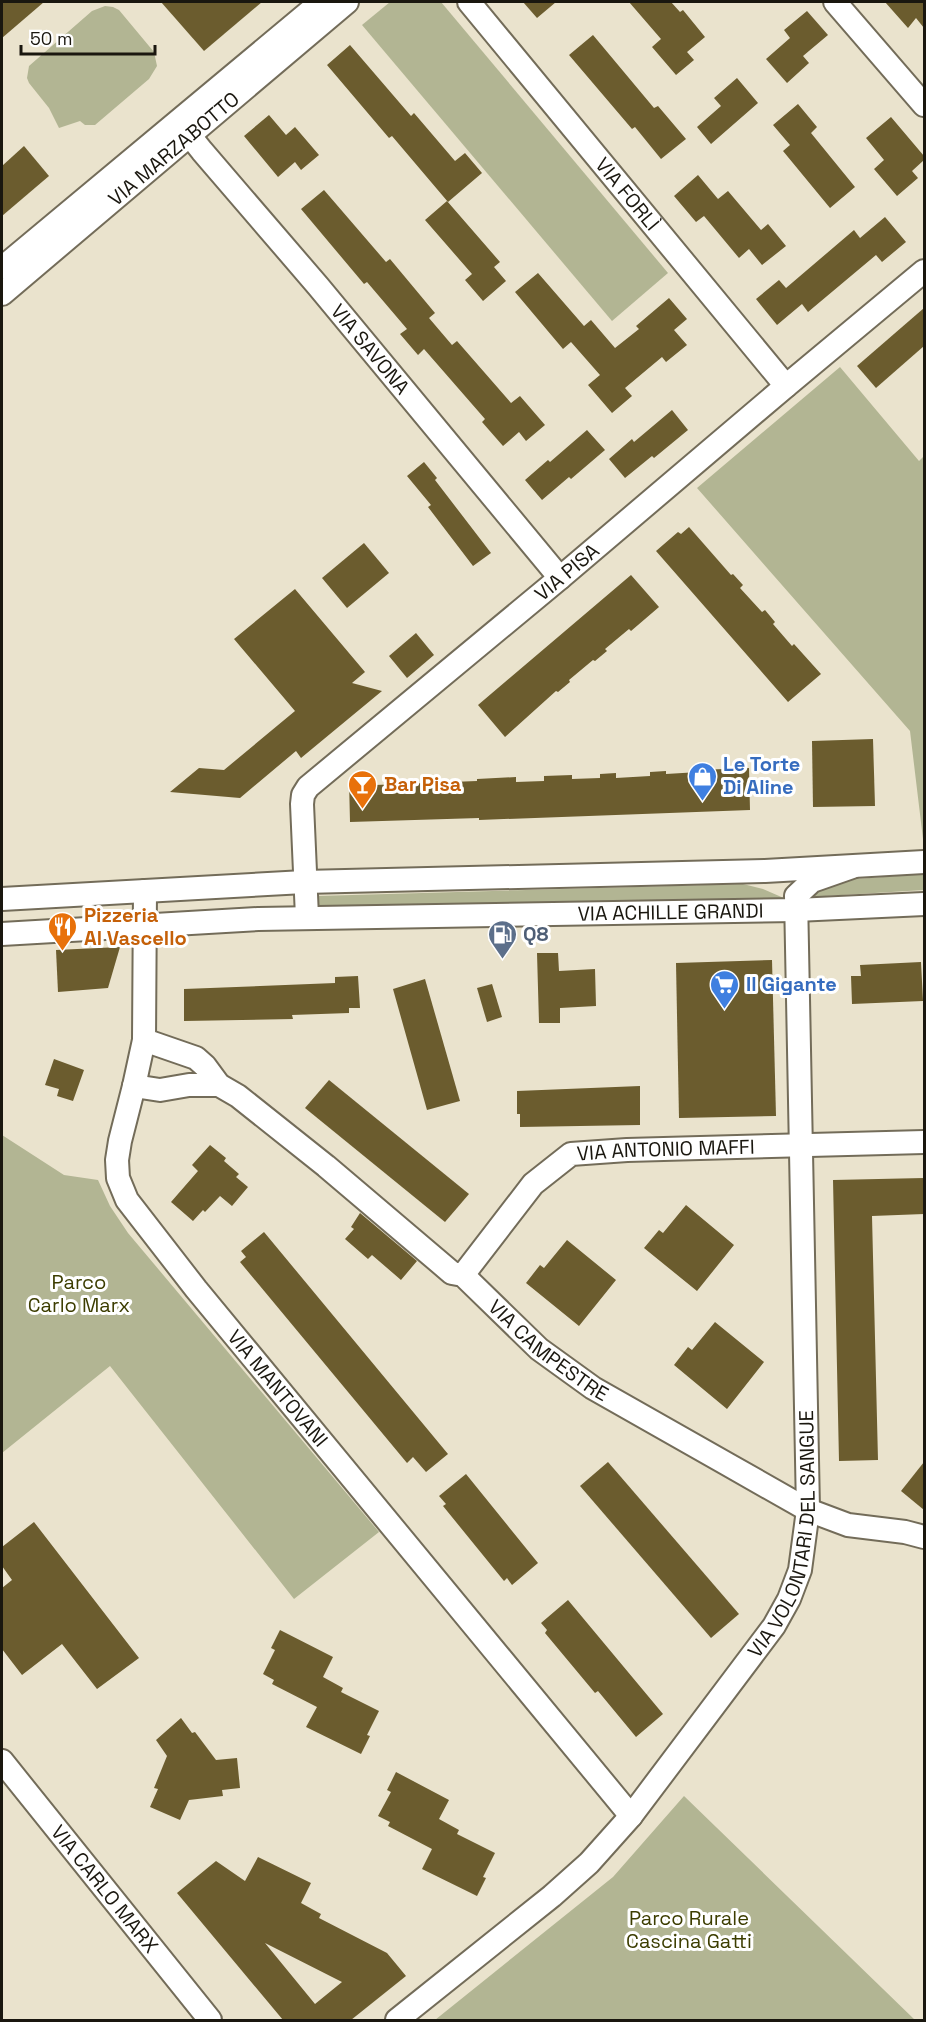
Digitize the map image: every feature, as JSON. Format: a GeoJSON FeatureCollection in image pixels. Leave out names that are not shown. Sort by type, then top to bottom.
{"type":"FeatureCollection","features":[{"type":"Feature","properties":{"kind":"street","name":"VIA MARZABOTTO"},"geometry":{"type":"LineString","coordinates":[[2,294],[321,2]]}},
{"type":"Feature","properties":{"kind":"street","name":"VIA MARZABOTTO"},"geometry":{"type":"LineString","coordinates":[[2,268],[346,2]]}},
{"type":"Feature","properties":{"kind":"street","name":"VIA FORLÌ"},"geometry":{"type":"LineString","coordinates":[[469,2],[786,386]]}},
{"type":"Feature","properties":{"kind":"street"},"geometry":{"type":"LineString","coordinates":[[835,2],[924,105]]}},
{"type":"Feature","properties":{"kind":"street","name":"VIA SAVONA"},"geometry":{"type":"LineString","coordinates":[[184,128],[560,578]]}},
{"type":"Feature","properties":{"kind":"street","name":"VIA PISA"},"geometry":{"type":"LineString","coordinates":[[307,917],[302,804],[303,795],[308,787],[924,271]]}},
{"type":"Feature","properties":{"kind":"street"},"geometry":{"type":"LineString","coordinates":[[765,871],[796,903],[812,881],[852,867],[924,862]]}},
{"type":"Feature","properties":{"kind":"street","name":"VIA ACHILLE GRANDI"},"geometry":{"type":"LineString","coordinates":[[2,899],[304,882],[852,867]]}},
{"type":"Feature","properties":{"kind":"street","name":"VIA MANTOVANI"},"geometry":{"type":"LineString","coordinates":[[145,891],[144,1040],[117,1160],[118,1178],[127,1200],[196,1289],[631,1816]]}},
{"type":"Feature","properties":{"kind":"street","name":"VIA ACHILLE GRANDI"},"geometry":{"type":"LineString","coordinates":[[2,934],[146,924],[307,917],[796,903],[924,904]]}},
{"type":"Feature","properties":{"kind":"street","name":"VIA VOLONTARI DEL SANGUE"},"geometry":{"type":"LineString","coordinates":[[398,2020],[552,1896],[589,1863],[631,1816],[774,1626],[801,1570],[808,1510],[796,903]]}},
{"type":"Feature","properties":{"kind":"street","name":"VIA CAMPESTRE"},"geometry":{"type":"LineString","coordinates":[[144,1040],[196,1058],[219,1085],[238,1096],[326,1166],[452,1273],[463,1275],[538,1349],[593,1388],[808,1510],[848,1525],[905,1532],[924,1537]]}},
{"type":"Feature","properties":{"kind":"street"},"geometry":{"type":"LineString","coordinates":[[134,1086],[160,1090],[189,1085],[219,1085]]}},
{"type":"Feature","properties":{"kind":"street","name":"VIA ANTONIO MAFFI"},"geometry":{"type":"LineString","coordinates":[[463,1275],[533,1184],[571,1154],[627,1150],[924,1142]]}},
{"type":"Feature","properties":{"kind":"street","name":"VIA CARLO MARX"},"geometry":{"type":"LineString","coordinates":[[2,1761],[210,2019]]}},
{"type":"Feature","properties":{"kind":"green space"},"geometry":{"type":"Polygon","coordinates":[[[390,2],[441,2],[668,273],[612,321],[362,25],[390,2]]]}},
{"type":"Feature","properties":{"kind":"green space"},"geometry":{"type":"Polygon","coordinates":[[[105,6],[119,10],[154,52],[157,66],[149,79],[95,125],[85,125],[80,121],[59,128],[49,108],[29,83],[27,78],[29,66],[92,11],[105,6]]]}},
{"type":"Feature","properties":{"kind":"green space"},"geometry":{"type":"Polygon","coordinates":[[[840,367],[919,461],[924,456],[924,839],[910,731],[697,488],[840,367]]]}},
{"type":"Feature","properties":{"kind":"green space"},"geometry":{"type":"Polygon","coordinates":[[[924,874],[924,890],[809,897],[842,880],[924,874]]]}},
{"type":"Feature","properties":{"kind":"green space"},"geometry":{"type":"Polygon","coordinates":[[[743,884],[763,889],[786,899],[318,909],[317,896],[743,884]]]}},
{"type":"Feature","properties":{"kind":"green space","name":"Parco Carlo Marx"},"geometry":{"type":"Polygon","coordinates":[[[2,1135],[64,1175],[98,1180],[110,1206],[128,1233],[379,1532],[294,1599],[110,1366],[2,1453],[2,1135]]]}},
{"type":"Feature","properties":{"kind":"green space","name":"Parco Rurale Cascina Gatti"},"geometry":{"type":"Polygon","coordinates":[[[684,1796],[915,2020],[435,2020],[613,1877],[684,1796]]]}},
{"type":"Feature","properties":{"kind":"building"},"geometry":{"type":"Polygon","coordinates":[[[2,2],[44,2],[2,38],[2,2]]]}},
{"type":"Feature","properties":{"kind":"building"},"geometry":{"type":"Polygon","coordinates":[[[161,2],[262,2],[204,51],[161,2]]]}},
{"type":"Feature","properties":{"kind":"building"},"geometry":{"type":"Polygon","coordinates":[[[523,2],[556,2],[537,18],[523,2]]]}},
{"type":"Feature","properties":{"kind":"building"},"geometry":{"type":"Polygon","coordinates":[[[629,2],[671,2],[680,12],[683,10],[705,37],[687,52],[694,60],[676,75],[652,47],[661,39],[629,2]]]}},
{"type":"Feature","properties":{"kind":"building"},"geometry":{"type":"Polygon","coordinates":[[[885,2],[924,2],[924,28],[916,18],[908,28],[885,2]]]}},
{"type":"Feature","properties":{"kind":"building"},"geometry":{"type":"Polygon","coordinates":[[[807,11],[828,35],[803,56],[809,63],[787,83],[766,59],[790,38],[784,30],[807,11]]]}},
{"type":"Feature","properties":{"kind":"building"},"geometry":{"type":"Polygon","coordinates":[[[593,35],[654,108],[658,106],[686,139],[661,159],[635,127],[632,129],[569,55],[593,35]]]}},
{"type":"Feature","properties":{"kind":"building"},"geometry":{"type":"Polygon","coordinates":[[[350,45],[411,116],[414,113],[455,161],[465,153],[482,173],[448,202],[392,136],[389,138],[327,65],[350,45]]]}},
{"type":"Feature","properties":{"kind":"building"},"geometry":{"type":"Polygon","coordinates":[[[737,78],[758,103],[711,144],[697,127],[721,106],[714,98],[737,78]]]}},
{"type":"Feature","properties":{"kind":"building"},"geometry":{"type":"Polygon","coordinates":[[[798,104],[817,127],[811,133],[855,187],[830,208],[783,151],[790,145],[773,125],[798,104]]]}},
{"type":"Feature","properties":{"kind":"building"},"geometry":{"type":"Polygon","coordinates":[[[269,115],[286,135],[295,127],[319,155],[301,170],[295,162],[278,177],[244,136],[269,115]]]}},
{"type":"Feature","properties":{"kind":"building"},"geometry":{"type":"Polygon","coordinates":[[[891,117],[924,156],[924,160],[912,171],[918,178],[897,196],[874,169],[884,160],[866,138],[891,117]]]}},
{"type":"Feature","properties":{"kind":"building"},"geometry":{"type":"Polygon","coordinates":[[[24,146],[49,176],[2,216],[2,166],[24,146]]]}},
{"type":"Feature","properties":{"kind":"building"},"geometry":{"type":"Polygon","coordinates":[[[698,175],[718,199],[728,191],[761,230],[768,224],[786,246],[762,265],[749,249],[739,258],[704,216],[696,222],[674,196],[698,175]]]}},
{"type":"Feature","properties":{"kind":"building"},"geometry":{"type":"Polygon","coordinates":[[[324,190],[386,262],[390,259],[435,313],[429,318],[452,345],[457,341],[511,403],[520,396],[545,425],[526,441],[519,432],[503,446],[482,422],[485,419],[424,349],[418,355],[400,334],[407,329],[367,282],[364,284],[301,209],[324,190]]]}},
{"type":"Feature","properties":{"kind":"building"},"geometry":{"type":"Polygon","coordinates":[[[447,201],[500,262],[494,267],[506,281],[483,301],[465,280],[472,274],[425,220],[447,201]]]}},
{"type":"Feature","properties":{"kind":"building"},"geometry":{"type":"Polygon","coordinates":[[[885,217],[906,242],[882,262],[876,255],[808,312],[802,304],[777,325],[756,299],[779,280],[786,288],[854,230],[860,238],[885,217]]]}},
{"type":"Feature","properties":{"kind":"building"},"geometry":{"type":"Polygon","coordinates":[[[538,273],[584,326],[591,320],[615,348],[639,329],[636,326],[669,298],[687,319],[674,330],[687,345],[666,362],[662,357],[625,388],[632,396],[612,413],[588,385],[600,375],[571,342],[563,349],[515,292],[538,273]]]}},
{"type":"Feature","properties":{"kind":"building"},"geometry":{"type":"Polygon","coordinates":[[[924,308],[924,346],[876,388],[857,366],[924,308]]]}},
{"type":"Feature","properties":{"kind":"building"},"geometry":{"type":"Polygon","coordinates":[[[672,410],[688,430],[625,478],[609,459],[632,439],[634,442],[672,410]]]}},
{"type":"Feature","properties":{"kind":"building"},"geometry":{"type":"Polygon","coordinates":[[[587,430],[605,450],[542,500],[525,480],[587,430]]]}},
{"type":"Feature","properties":{"kind":"building"},"geometry":{"type":"Polygon","coordinates":[[[424,462],[437,478],[435,480],[491,553],[473,566],[428,507],[431,505],[407,476],[424,462]]]}},
{"type":"Feature","properties":{"kind":"building"},"geometry":{"type":"Polygon","coordinates":[[[689,527],[731,575],[733,574],[743,585],[740,588],[762,612],[765,610],[775,622],[773,624],[792,646],[794,644],[821,674],[788,702],[656,551],[678,532],[681,534],[689,527]]]}},
{"type":"Feature","properties":{"kind":"building"},"geometry":{"type":"Polygon","coordinates":[[[364,543],[389,573],[347,608],[322,578],[364,543]]]}},
{"type":"Feature","properties":{"kind":"building"},"geometry":{"type":"Polygon","coordinates":[[[631,575],[659,607],[605,649],[607,651],[569,680],[570,682],[558,692],[556,691],[505,737],[478,705],[631,575]]]}},
{"type":"Feature","properties":{"kind":"building"},"geometry":{"type":"Polygon","coordinates":[[[295,589],[365,672],[352,683],[382,691],[301,758],[296,751],[240,798],[170,792],[199,768],[224,770],[295,711],[234,639],[295,589]]]}},
{"type":"Feature","properties":{"kind":"building"},"geometry":{"type":"Polygon","coordinates":[[[416,633],[434,655],[407,678],[389,656],[416,633]]]}},
{"type":"Feature","properties":{"kind":"building"},"geometry":{"type":"Polygon","coordinates":[[[873,739],[875,806],[813,807],[812,741],[873,739]]]}},
{"type":"Feature","properties":{"kind":"building"},"geometry":{"type":"Polygon","coordinates":[[[749,768],[750,810],[479,820],[479,818],[350,822],[349,780],[374,779],[375,785],[516,777],[516,782],[544,781],[544,776],[572,775],[572,779],[600,778],[600,774],[616,773],[616,778],[650,776],[650,772],[666,771],[666,774],[749,768]]]}},
{"type":"Feature","properties":{"kind":"building"},"geometry":{"type":"Polygon","coordinates":[[[120,947],[108,988],[58,992],[56,950],[120,947]]]}},
{"type":"Feature","properties":{"kind":"building"},"geometry":{"type":"Polygon","coordinates":[[[537,953],[558,953],[559,971],[595,969],[596,1006],[560,1008],[560,1023],[539,1023],[537,953]]]}},
{"type":"Feature","properties":{"kind":"building","name":"Il Gigante"},"geometry":{"type":"Polygon","coordinates":[[[772,960],[776,1116],[679,1118],[676,963],[772,960]]]}},
{"type":"Feature","properties":{"kind":"building"},"geometry":{"type":"Polygon","coordinates":[[[921,962],[923,1001],[852,1004],[851,976],[861,976],[860,965],[921,962]]]}},
{"type":"Feature","properties":{"kind":"building"},"geometry":{"type":"Polygon","coordinates":[[[358,976],[360,1008],[349,1008],[349,1013],[292,1015],[293,1019],[184,1021],[184,989],[335,983],[335,977],[358,976]]]}},
{"type":"Feature","properties":{"kind":"building"},"geometry":{"type":"Polygon","coordinates":[[[425,979],[460,1101],[427,1110],[393,989],[425,979]]]}},
{"type":"Feature","properties":{"kind":"building"},"geometry":{"type":"Polygon","coordinates":[[[492,984],[502,1017],[487,1022],[477,988],[492,984]]]}},
{"type":"Feature","properties":{"kind":"building"},"geometry":{"type":"Polygon","coordinates":[[[54,1059],[84,1070],[73,1101],[57,1096],[59,1089],[45,1085],[54,1059]]]}},
{"type":"Feature","properties":{"kind":"building"},"geometry":{"type":"Polygon","coordinates":[[[329,1080],[469,1194],[445,1222],[305,1108],[329,1080]]]}},
{"type":"Feature","properties":{"kind":"building"},"geometry":{"type":"Polygon","coordinates":[[[640,1086],[640,1125],[520,1127],[520,1114],[517,1114],[517,1091],[640,1086]]]}},
{"type":"Feature","properties":{"kind":"building"},"geometry":{"type":"Polygon","coordinates":[[[210,1145],[226,1158],[224,1161],[239,1174],[236,1177],[248,1187],[232,1206],[220,1196],[193,1221],[171,1202],[198,1171],[192,1165],[210,1145]]]}},
{"type":"Feature","properties":{"kind":"building"},"geometry":{"type":"Polygon","coordinates":[[[924,1178],[924,1214],[872,1216],[878,1460],[839,1461],[833,1180],[924,1178]]]}},
{"type":"Feature","properties":{"kind":"building"},"geometry":{"type":"Polygon","coordinates":[[[686,1205],[734,1245],[697,1291],[644,1248],[659,1230],[663,1233],[686,1205]]]}},
{"type":"Feature","properties":{"kind":"building"},"geometry":{"type":"Polygon","coordinates":[[[360,1213],[417,1261],[401,1280],[372,1255],[368,1259],[345,1239],[354,1229],[351,1227],[360,1213]]]}},
{"type":"Feature","properties":{"kind":"building"},"geometry":{"type":"Polygon","coordinates":[[[264,1232],[448,1454],[426,1472],[413,1457],[407,1463],[240,1262],[246,1257],[241,1251],[264,1232]]]}},
{"type":"Feature","properties":{"kind":"building"},"geometry":{"type":"Polygon","coordinates":[[[567,1240],[616,1280],[579,1326],[526,1283],[540,1265],[544,1268],[567,1240]]]}},
{"type":"Feature","properties":{"kind":"building"},"geometry":{"type":"Polygon","coordinates":[[[715,1322],[764,1362],[727,1409],[674,1365],[688,1347],[692,1350],[715,1322]]]}},
{"type":"Feature","properties":{"kind":"building"},"geometry":{"type":"Polygon","coordinates":[[[608,1462],[739,1614],[711,1638],[580,1486],[608,1462]]]}},
{"type":"Feature","properties":{"kind":"building"},"geometry":{"type":"Polygon","coordinates":[[[924,1462],[924,1510],[901,1491],[924,1462]]]}},
{"type":"Feature","properties":{"kind":"building"},"geometry":{"type":"Polygon","coordinates":[[[466,1474],[538,1563],[512,1585],[507,1578],[504,1581],[443,1506],[446,1504],[439,1496],[466,1474]]]}},
{"type":"Feature","properties":{"kind":"building"},"geometry":{"type":"Polygon","coordinates":[[[34,1522],[139,1658],[97,1689],[62,1644],[22,1675],[2,1649],[2,1588],[12,1580],[2,1566],[2,1547],[34,1522]]]}},
{"type":"Feature","properties":{"kind":"building"},"geometry":{"type":"Polygon","coordinates":[[[568,1600],[663,1714],[636,1737],[598,1691],[595,1693],[545,1633],[547,1630],[541,1623],[568,1600]]]}},
{"type":"Feature","properties":{"kind":"building"},"geometry":{"type":"Polygon","coordinates":[[[280,1630],[333,1657],[323,1677],[343,1688],[341,1692],[379,1711],[367,1735],[370,1736],[361,1754],[306,1727],[317,1707],[272,1684],[274,1680],[263,1674],[275,1650],[271,1648],[280,1630]]]}},
{"type":"Feature","properties":{"kind":"building"},"geometry":{"type":"Polygon","coordinates":[[[181,1718],[216,1760],[237,1758],[240,1788],[222,1790],[223,1796],[189,1800],[180,1820],[150,1807],[158,1789],[154,1788],[167,1756],[156,1740],[181,1718]]]}},
{"type":"Feature","properties":{"kind":"building"},"geometry":{"type":"Polygon","coordinates":[[[396,1772],[449,1800],[439,1819],[459,1830],[457,1834],[495,1853],[483,1877],[486,1878],[477,1896],[422,1869],[432,1849],[388,1826],[390,1822],[378,1816],[391,1792],[387,1790],[396,1772]]]}},
{"type":"Feature","properties":{"kind":"building"},"geometry":{"type":"Polygon","coordinates":[[[258,1857],[311,1883],[301,1903],[321,1914],[319,1918],[387,1953],[406,1976],[351,2020],[283,2020],[177,1893],[216,1861],[245,1881],[258,1857]],[[265,1943],[315,2004],[342,1982],[265,1943]]]}},
{"type":"Feature","properties":{"kind":"place","name":"Le Torte Di Aline"},"geometry":{"type":"Point","coordinates":[702,802]}},
{"type":"Feature","properties":{"kind":"place","name":"Bar Pisa"},"geometry":{"type":"Point","coordinates":[363,810]}},
{"type":"Feature","properties":{"kind":"place","name":"Pizzeria Al Vascello"},"geometry":{"type":"Point","coordinates":[63,952]}},
{"type":"Feature","properties":{"kind":"place","name":"Q8"},"geometry":{"type":"Point","coordinates":[502,960]}},
{"type":"Feature","properties":{"kind":"place","name":"Il Gigante"},"geometry":{"type":"Point","coordinates":[725,1010]}}]}
